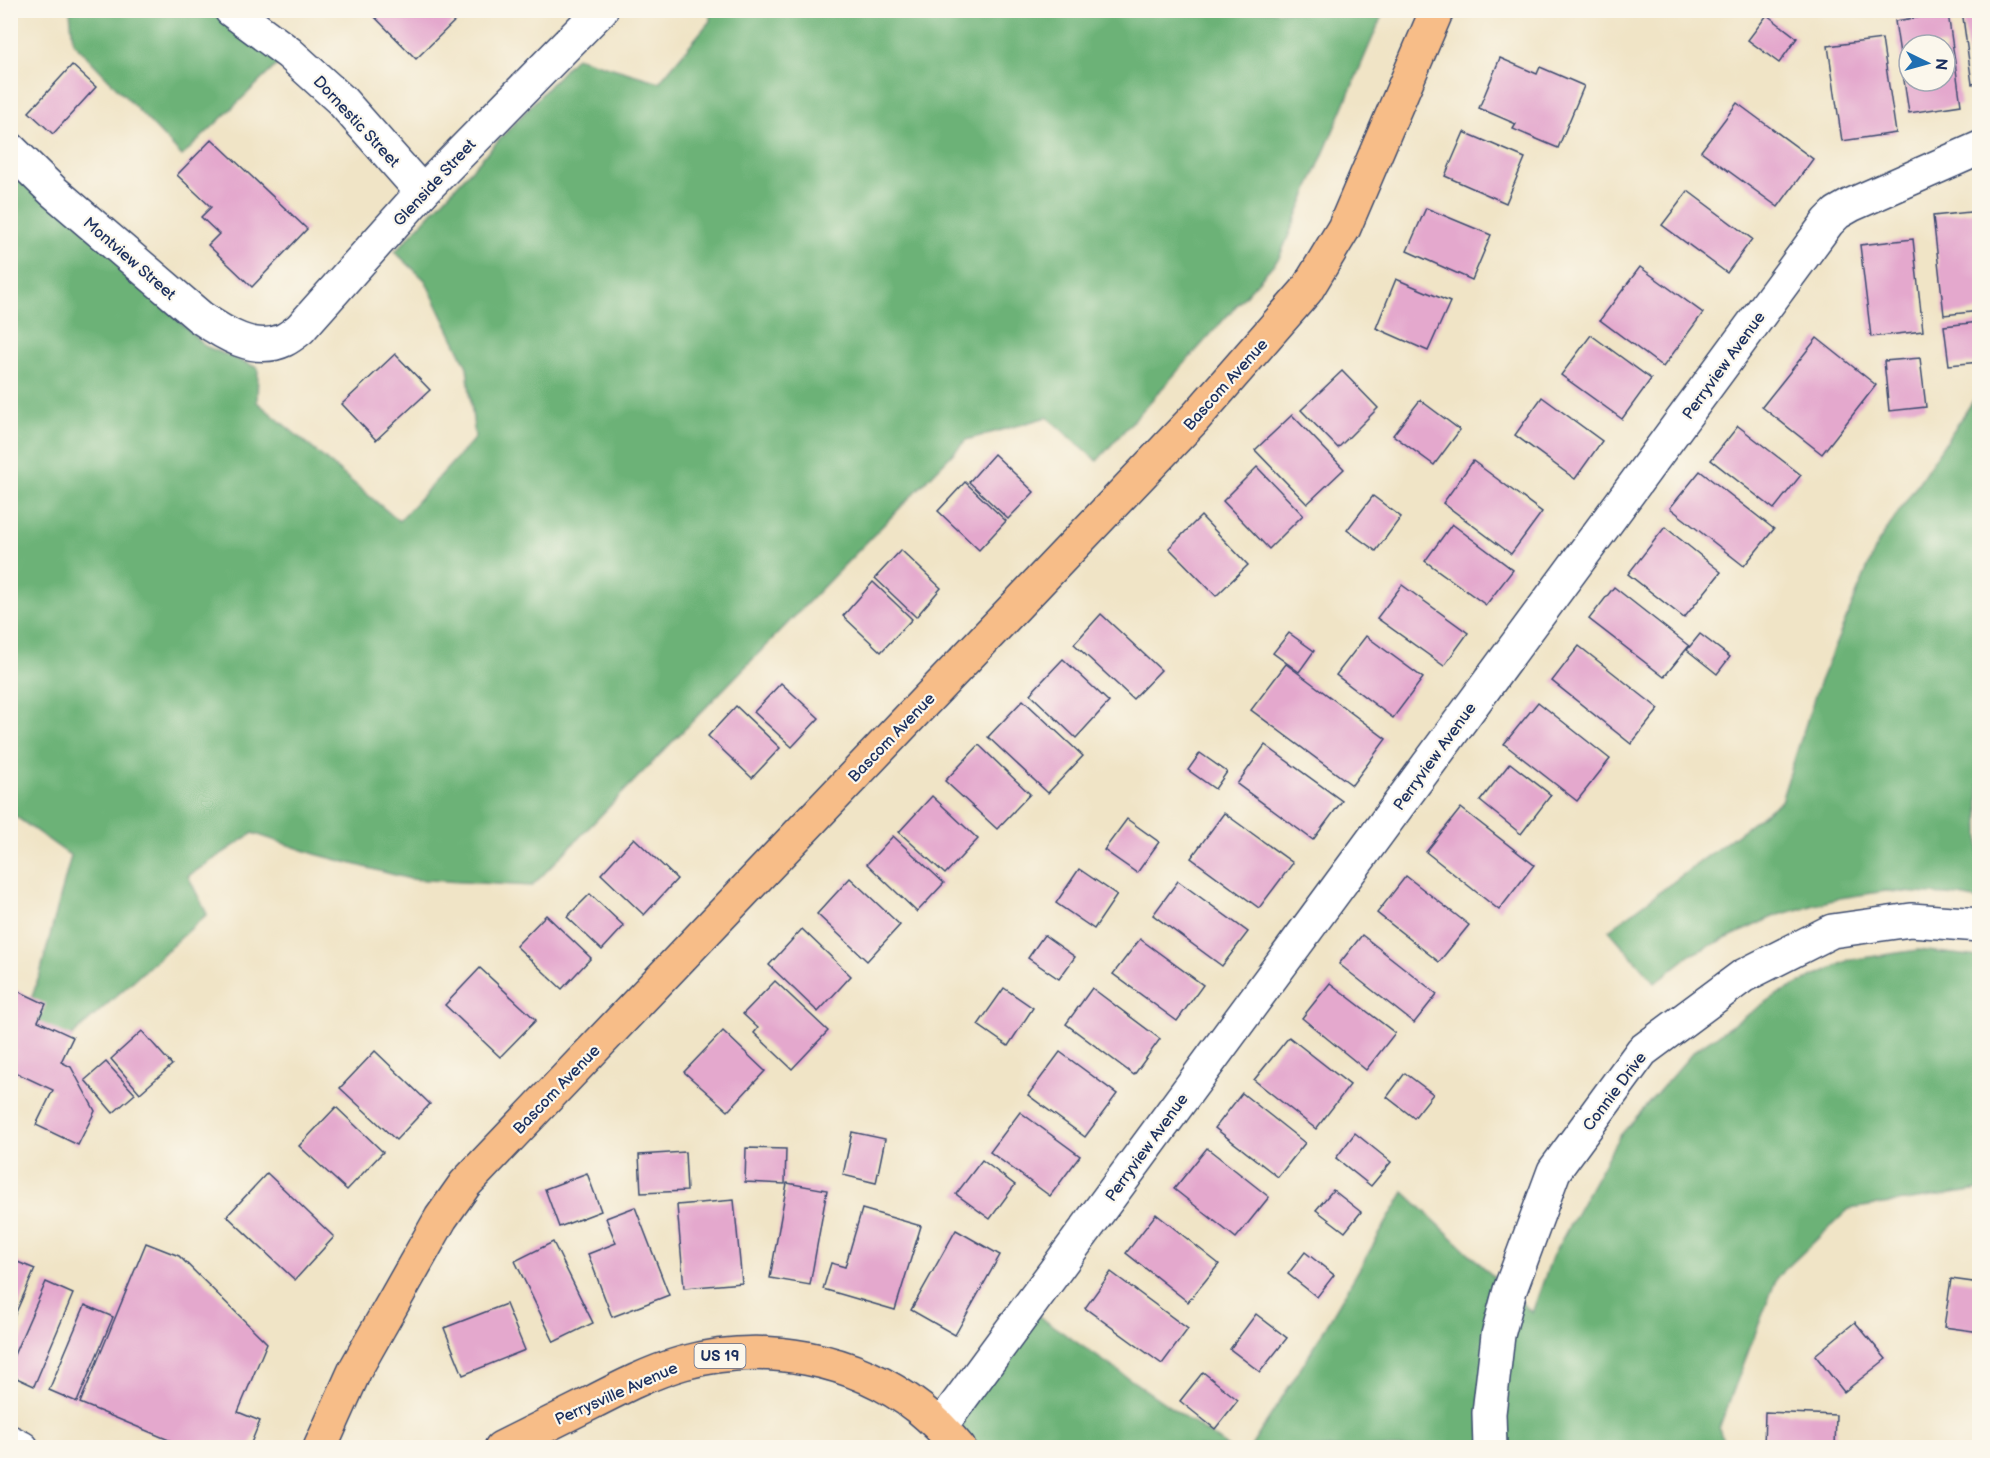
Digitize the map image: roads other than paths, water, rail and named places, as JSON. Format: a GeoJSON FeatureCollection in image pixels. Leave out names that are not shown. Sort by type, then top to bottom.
{"type":"FeatureCollection","features":[{"type":"Feature","properties":{"kind":"main road","name":"Bascom Avenue"},"geometry":{"type":"LineString","coordinates":[[320,1448],[355,1370],[441,1218],[465,1184],[1195,418],[1306,291],[1344,228],[1437,10]]}},
{"type":"Feature","properties":{"kind":"main road","name":"Perrysville Avenue"},"geometry":{"type":"LineString","coordinates":[[501,1448],[655,1372],[692,1361],[739,1354],[766,1353],[823,1361],[875,1381],[899,1394],[950,1437]]}},
{"type":"Feature","properties":{"kind":"street","name":"Dornestic Street"},"geometry":{"type":"LineString","coordinates":[[231,10],[289,53],[341,100],[422,192]]}},
{"type":"Feature","properties":{"kind":"street","name":"Glenside Street"},"geometry":{"type":"LineString","coordinates":[[264,345],[285,340],[300,329],[422,192],[601,10]]}},
{"type":"Feature","properties":{"kind":"street","name":"Perryview Avenue"},"geometry":{"type":"LineString","coordinates":[[950,1437],[1828,222],[1851,206],[1980,148]]}},
{"type":"Feature","properties":{"kind":"street","name":"Montview Street"},"geometry":{"type":"LineString","coordinates":[[10,149],[53,191],[200,317],[227,334],[264,345]]}},
{"type":"Feature","properties":{"kind":"street","name":"Connie Drive"},"geometry":{"type":"LineString","coordinates":[[1490,1448],[1489,1413],[1498,1335],[1510,1290],[1554,1171],[1642,1051],[1743,976],[1832,931],[1911,920],[1980,925]]}},
{"type":"Feature","properties":{"kind":"street"},"geometry":{"type":"LineString","coordinates":[[10,1442],[22,1448]]}}]}
